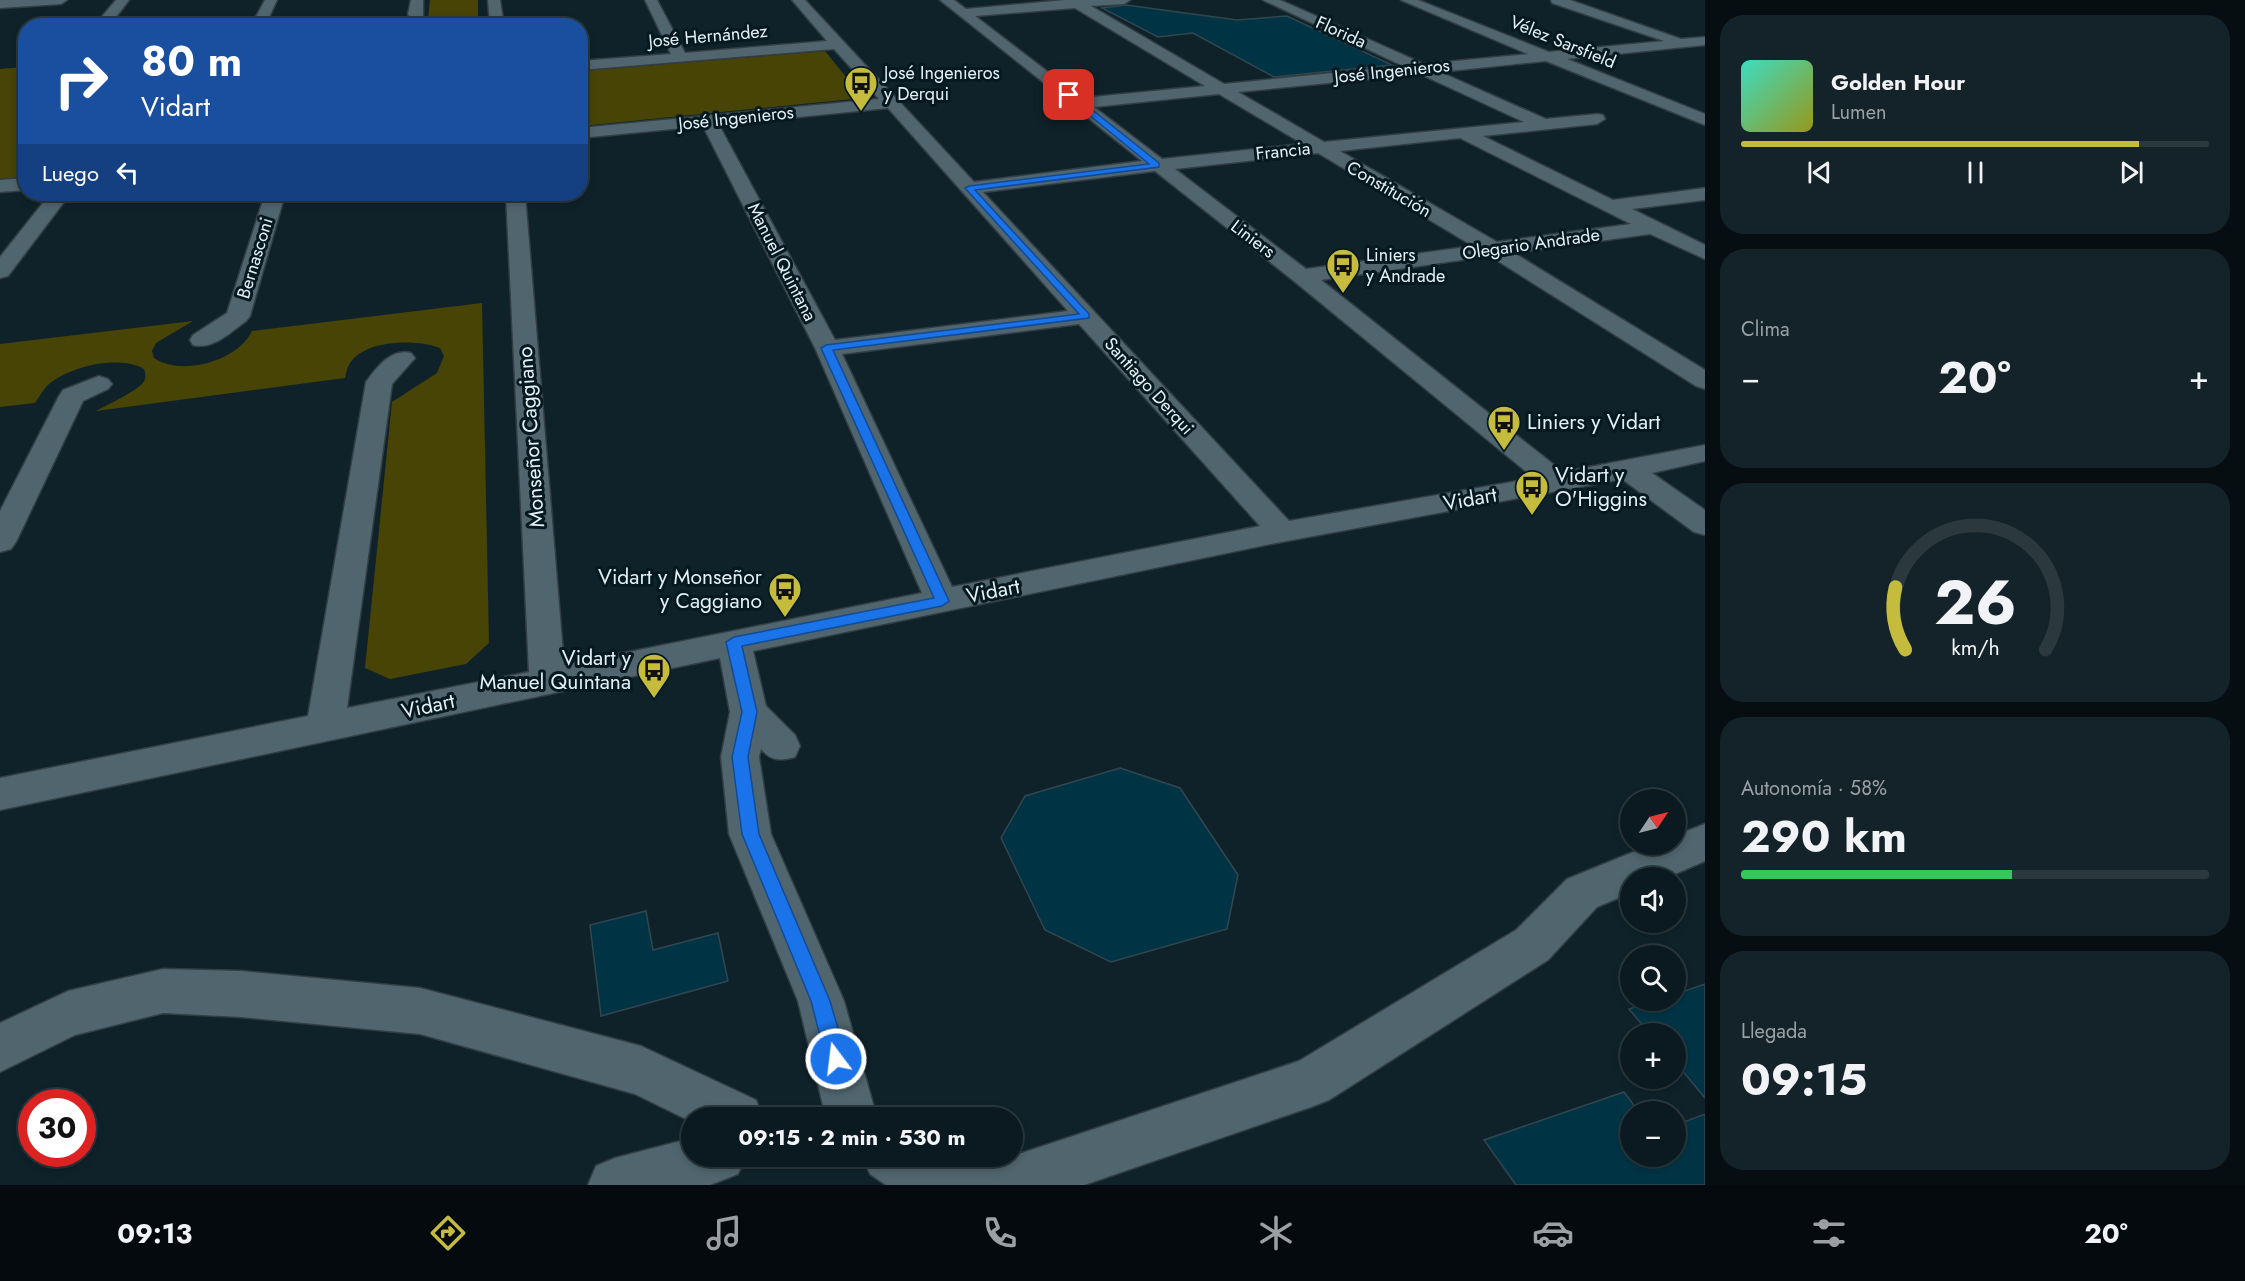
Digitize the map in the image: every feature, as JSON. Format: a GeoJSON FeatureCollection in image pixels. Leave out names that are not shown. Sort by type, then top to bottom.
{"type":"FeatureCollection","features":[{"type":"Feature","properties":{"kind":"street"},"geometry":{"type":"LineString","coordinates":[[0,4],[61,0]]}},
{"type":"Feature","properties":{"kind":"street"},"geometry":{"type":"LineString","coordinates":[[108,18],[123,0]]}},
{"type":"Feature","properties":{"kind":"street"},"geometry":{"type":"LineString","coordinates":[[262,18],[271,0]]}},
{"type":"Feature","properties":{"kind":"street"},"geometry":{"type":"LineString","coordinates":[[417,0],[417,18]]}},
{"type":"Feature","properties":{"kind":"street"},"geometry":{"type":"LineString","coordinates":[[494,0],[496,18]]}},
{"type":"Feature","properties":{"kind":"street"},"geometry":{"type":"LineString","coordinates":[[651,0],[680,57]]}},
{"type":"Feature","properties":{"kind":"street","name":"Santiago Derqui"},"geometry":{"type":"LineString","coordinates":[[798,0],[1282,532]]}},
{"type":"Feature","properties":{"kind":"street","name":"Liniers"},"geometry":{"type":"LineString","coordinates":[[946,0],[1302,276],[1557,482]]}},
{"type":"Feature","properties":{"kind":"street"},"geometry":{"type":"LineString","coordinates":[[962,13],[1074,2],[1124,0]]}},
{"type":"Feature","properties":{"kind":"street","name":"Florida"},"geometry":{"type":"LineString","coordinates":[[1269,0],[1544,124]]}},
{"type":"Feature","properties":{"kind":"street","name":"Vélez Sarsfield"},"geometry":{"type":"LineString","coordinates":[[1407,0],[1705,120]]}},
{"type":"Feature","properties":{"kind":"street"},"geometry":{"type":"LineString","coordinates":[[1557,0],[1705,50]]}},
{"type":"Feature","properties":{"kind":"street","name":"Constitución"},"geometry":{"type":"LineString","coordinates":[[1074,2],[1493,249],[1705,381]]}},
{"type":"Feature","properties":{"kind":"street","name":"José Ingenieros"},"geometry":{"type":"LineString","coordinates":[[1080,103],[1705,41]]}},
{"type":"Feature","properties":{"kind":"street","name":"José Hernández"},"geometry":{"type":"LineString","coordinates":[[588,65],[838,44]]}},
{"type":"Feature","properties":{"kind":"street","name":"José Ingenieros"},"geometry":{"type":"LineString","coordinates":[[588,132],[892,103]]}},
{"type":"Feature","properties":{"kind":"street","name":"Francia"},"geometry":{"type":"LineString","coordinates":[[969,188],[1319,147],[1597,119]]}},
{"type":"Feature","properties":{"kind":"street","name":"Manuel Quintana"},"geometry":{"type":"LineString","coordinates":[[709,121],[826,348],[942,601]]}},
{"type":"Feature","properties":{"kind":"street"},"geometry":{"type":"LineString","coordinates":[[1463,133],[1705,254]]}},
{"type":"Feature","properties":{"kind":"street"},"geometry":{"type":"LineString","coordinates":[[0,186],[18,185]]}},
{"type":"Feature","properties":{"kind":"street","name":"Olegario Andrade"},"geometry":{"type":"LineString","coordinates":[[1610,206],[1705,194]]}},
{"type":"Feature","properties":{"kind":"street"},"geometry":{"type":"LineString","coordinates":[[0,272],[55,201]]}},
{"type":"Feature","properties":{"kind":"street","name":"Bernasconi"},"geometry":{"type":"LineString","coordinates":[[202,340],[238,316],[273,201]]}},
{"type":"Feature","properties":{"kind":"street","name":"Monseñor Caggiano"},"geometry":{"type":"LineString","coordinates":[[515,201],[548,680]]}},
{"type":"Feature","properties":{"kind":"street","name":"Olegario Andrade"},"geometry":{"type":"LineString","coordinates":[[1302,276],[1653,227]]}},
{"type":"Feature","properties":{"kind":"street"},"geometry":{"type":"LineString","coordinates":[[826,348],[1086,316]]}},
{"type":"Feature","properties":{"kind":"street"},"geometry":{"type":"LineString","coordinates":[[325,728],[379,382],[402,358]]}},
{"type":"Feature","properties":{"kind":"street"},"geometry":{"type":"LineString","coordinates":[[0,542],[72,396],[99,384]]}},
{"type":"Feature","properties":{"kind":"street","name":"Vidart"},"geometry":{"type":"LineString","coordinates":[[0,794],[548,680],[1282,532],[1705,453]]}},
{"type":"Feature","properties":{"kind":"street"},"geometry":{"type":"LineString","coordinates":[[1628,469],[1705,525]]}},
{"type":"Feature","properties":{"kind":"street"},"geometry":{"type":"LineString","coordinates":[[734,642],[749,712],[740,757],[750,834],[821,1001],[849,1107]]}},
{"type":"Feature","properties":{"kind":"street"},"geometry":{"type":"LineString","coordinates":[[749,712],[781,746]]}},
{"type":"Feature","properties":{"kind":"street"},"geometry":{"type":"LineString","coordinates":[[905,1167],[924,1179],[1022,1180],[1311,1082],[1532,945],[1582,893],[1705,842]]}},
{"type":"Feature","properties":{"kind":"street"},"geometry":{"type":"LineString","coordinates":[[0,1048],[68,1014],[163,991],[253,995],[420,1011],[641,1071],[715,1107]]}},
{"type":"Feature","properties":{"kind":"street"},"geometry":{"type":"LineString","coordinates":[[615,1185],[681,1167]]}},
{"type":"Feature","properties":{"kind":"shaded area"},"geometry":{"type":"Polygon","coordinates":[[[430,0],[478,0],[478,18],[428,18],[430,0]]]}},
{"type":"Feature","properties":{"kind":"shaded area"},"geometry":{"type":"Polygon","coordinates":[[[825,51],[863,98],[588,125],[588,70],[825,51]]]}},
{"type":"Feature","properties":{"kind":"shaded area"},"geometry":{"type":"Polygon","coordinates":[[[18,68],[18,178],[0,179],[0,69],[18,68]]]}},
{"type":"Feature","properties":{"kind":"shaded area"},"geometry":{"type":"Polygon","coordinates":[[[482,303],[489,643],[466,664],[390,679],[365,668],[392,402],[437,373],[444,356],[440,348],[418,343],[391,343],[366,350],[356,356],[348,366],[345,378],[96,411],[131,392],[143,383],[145,378],[144,369],[134,365],[107,363],[79,369],[55,380],[35,403],[0,407],[0,344],[193,321],[156,343],[152,351],[154,358],[165,364],[193,366],[222,358],[235,351],[252,331],[482,303]]]}},
{"type":"Feature","properties":{"kind":"building"},"geometry":{"type":"Polygon","coordinates":[[[1126,5],[1237,20],[1287,16],[1392,65],[1274,77],[1193,33],[1158,37],[1102,8],[1126,5]]]}},
{"type":"Feature","properties":{"kind":"building"},"geometry":{"type":"Polygon","coordinates":[[[1120,768],[1180,788],[1238,875],[1227,929],[1111,962],[1045,930],[1001,838],[1025,796],[1120,768]]]}},
{"type":"Feature","properties":{"kind":"building"},"geometry":{"type":"Polygon","coordinates":[[[646,911],[653,950],[718,933],[728,981],[601,1016],[590,925],[646,911]]]}},
{"type":"Feature","properties":{"kind":"building"},"geometry":{"type":"Polygon","coordinates":[[[1705,984],[1705,1098],[1686,1075],[1686,1023],[1641,1023],[1631,1011],[1686,1011],[1686,991],[1705,984]]]}},
{"type":"Feature","properties":{"kind":"building"},"geometry":{"type":"Polygon","coordinates":[[[1624,1092],[1631,1101],[1620,1101],[1620,1167],[1686,1167],[1686,1121],[1705,1114],[1705,1185],[1516,1185],[1484,1140],[1624,1092]]]}},
{"type":"Feature","properties":{"kind":"place","name":"José Ingenieros y Derqui"},"geometry":{"type":"Point","coordinates":[861,112]}},
{"type":"Feature","properties":{"kind":"place","name":"Liniers y Andrade"},"geometry":{"type":"Point","coordinates":[1343,294]}},
{"type":"Feature","properties":{"kind":"place","name":"Liniers y Vidart"},"geometry":{"type":"Point","coordinates":[1504,451]}},
{"type":"Feature","properties":{"kind":"place","name":"Vidart y O'Higgins"},"geometry":{"type":"Point","coordinates":[1532,516]}},
{"type":"Feature","properties":{"kind":"place","name":"Vidart y Monseñor y Caggiano"},"geometry":{"type":"Point","coordinates":[785,618]}},
{"type":"Feature","properties":{"kind":"place","name":"Vidart y Manuel Quintana"},"geometry":{"type":"Point","coordinates":[654,699]}},
{"type":"Feature","properties":{"kind":"route"},"geometry":{"type":"LineString","coordinates":[[836,1059],[821,1001],[750,834],[740,757],[749,712],[734,642],[942,601],[826,348],[1086,316],[969,188],[1156,165],[1069,95]]}}]}
